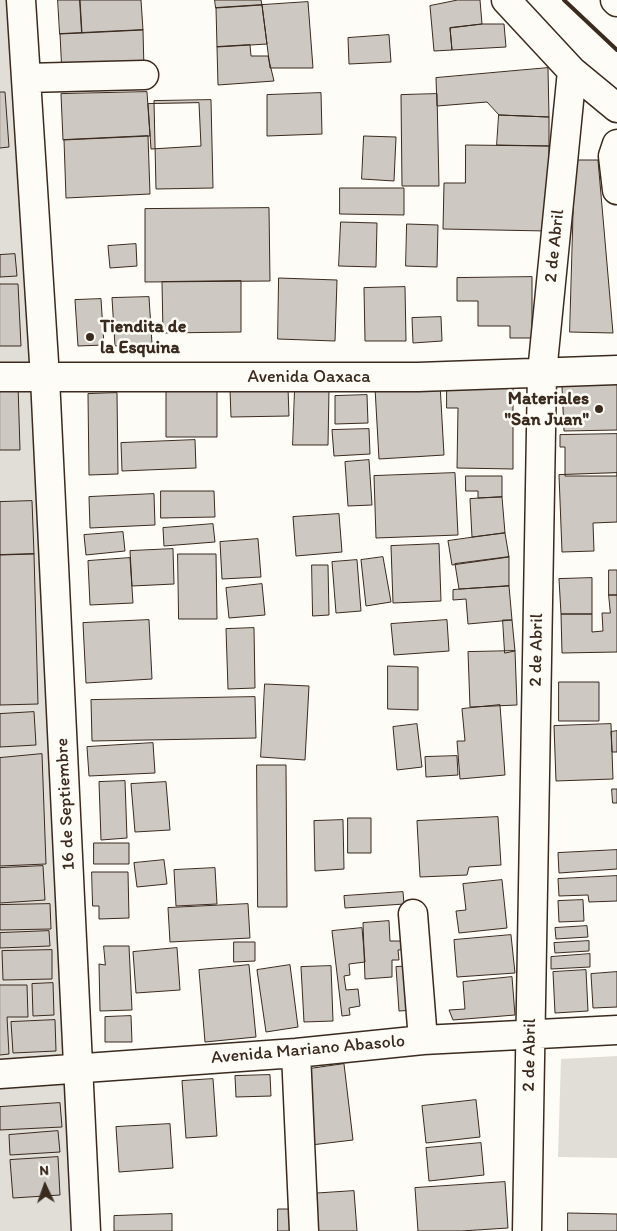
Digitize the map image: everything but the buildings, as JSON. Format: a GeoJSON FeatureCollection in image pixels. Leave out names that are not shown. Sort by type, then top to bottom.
{"type":"FeatureCollection","features":[{"type":"Feature","properties":{"kind":"street","name":"16 de Septiembre"},"geometry":{"type":"LineString","coordinates":[[21,0],[45,378],[86,1231]]}},
{"type":"Feature","properties":{"kind":"street"},"geometry":{"type":"LineString","coordinates":[[506,0],[572,71],[617,108]]}},
{"type":"Feature","properties":{"kind":"street","name":"2 de Abril"},"geometry":{"type":"LineString","coordinates":[[527,1231],[542,373],[572,71]]}},
{"type":"Feature","properties":{"kind":"street"},"geometry":{"type":"LineString","coordinates":[[26,78],[144,75]]}},
{"type":"Feature","properties":{"kind":"street"},"geometry":{"type":"LineString","coordinates":[[617,144],[613,156],[617,190]]}},
{"type":"Feature","properties":{"kind":"street","name":"Avenida Oaxaca"},"geometry":{"type":"LineString","coordinates":[[0,377],[418,377],[617,370]]}},
{"type":"Feature","properties":{"kind":"street"},"geometry":{"type":"LineString","coordinates":[[412,914],[423,1040]]}},
{"type":"Feature","properties":{"kind":"street","name":"Avenida Mariano Abasolo"},"geometry":{"type":"LineString","coordinates":[[0,1074],[296,1053],[423,1040],[617,1030]]}},
{"type":"Feature","properties":{"kind":"street"},"geometry":{"type":"LineString","coordinates":[[296,1053],[304,1231]]}},
{"type":"Feature","properties":{"kind":"shaded area"},"geometry":{"type":"Polygon","coordinates":[[[0,0],[21,0],[86,1231],[0,1231],[0,0]]]}},
{"type":"Feature","properties":{"kind":"shaded area"},"geometry":{"type":"Polygon","coordinates":[[[617,1056],[617,1158],[558,1157],[561,1059],[617,1056]]]}},
{"type":"Feature","properties":{"kind":"railway"},"geometry":{"type":"LineString","coordinates":[[564,0],[617,50]]}},
{"type":"Feature","properties":{"kind":"place","name":"Tiendita de la Esquina"},"geometry":{"type":"Point","coordinates":[90,337]}},
{"type":"Feature","properties":{"kind":"place","name":"Materiales \"San Juan\""},"geometry":{"type":"Point","coordinates":[599,409]}}]}
